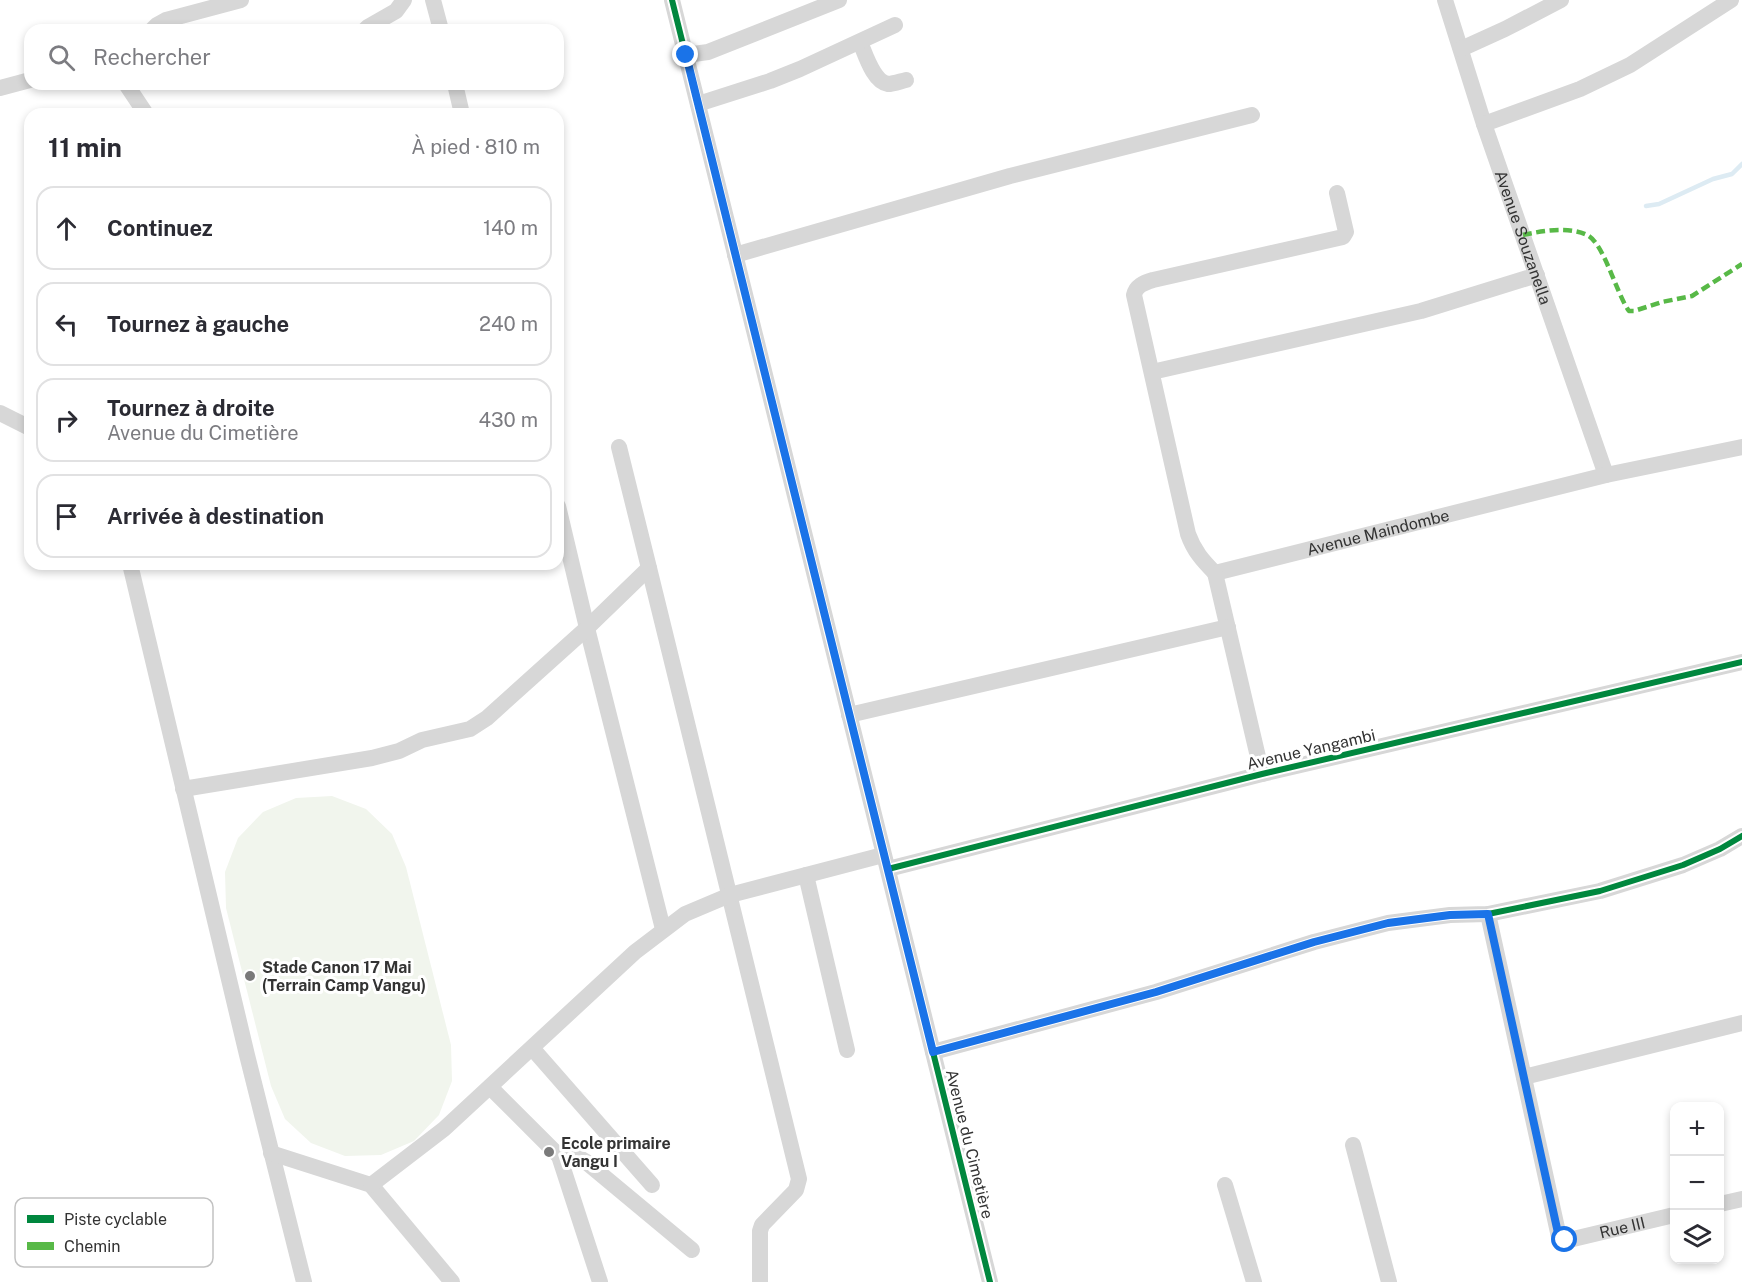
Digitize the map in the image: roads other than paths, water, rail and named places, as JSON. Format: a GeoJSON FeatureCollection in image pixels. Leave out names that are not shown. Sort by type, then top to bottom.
{"type":"FeatureCollection","features":[{"type":"Feature","properties":{"kind":"street"},"geometry":{"type":"LineString","coordinates":[[159,24],[166,20],[241,0]]}},
{"type":"Feature","properties":{"kind":"street"},"geometry":{"type":"LineString","coordinates":[[373,24],[396,11],[404,0]]}},
{"type":"Feature","properties":{"kind":"street"},"geometry":{"type":"LineString","coordinates":[[433,0],[439,24]]}},
{"type":"Feature","properties":{"kind":"street","name":"Avenue du Cimetière"},"geometry":{"type":"LineString","coordinates":[[672,0],[990,1282]]}},
{"type":"Feature","properties":{"kind":"street"},"geometry":{"type":"LineString","coordinates":[[686,55],[708,52],[839,0]]}},
{"type":"Feature","properties":{"kind":"street","name":"Avenue Souzanella"},"geometry":{"type":"LineString","coordinates":[[1445,0],[1484,124],[1606,476]]}},
{"type":"Feature","properties":{"kind":"street"},"geometry":{"type":"LineString","coordinates":[[1461,48],[1561,0]]}},
{"type":"Feature","properties":{"kind":"street"},"geometry":{"type":"LineString","coordinates":[[1484,124],[1580,89],[1630,65],[1731,0]]}},
{"type":"Feature","properties":{"kind":"street"},"geometry":{"type":"LineString","coordinates":[[698,104],[770,81],[895,25]]}},
{"type":"Feature","properties":{"kind":"street"},"geometry":{"type":"LineString","coordinates":[[860,42],[880,81],[892,84],[906,80]]}},
{"type":"Feature","properties":{"kind":"street"},"geometry":{"type":"LineString","coordinates":[[0,87],[24,81]]}},
{"type":"Feature","properties":{"kind":"street"},"geometry":{"type":"LineString","coordinates":[[132,90],[143,108]]}},
{"type":"Feature","properties":{"kind":"street"},"geometry":{"type":"LineString","coordinates":[[456,90],[461,108]]}},
{"type":"Feature","properties":{"kind":"street"},"geometry":{"type":"LineString","coordinates":[[735,255],[1010,176],[1252,115]]}},
{"type":"Feature","properties":{"kind":"street"},"geometry":{"type":"LineString","coordinates":[[1262,774],[1215,573],[1192,547],[1188,534],[1134,296],[1135,290],[1145,282],[1343,237],[1346,232],[1337,193]]}},
{"type":"Feature","properties":{"kind":"street"},"geometry":{"type":"LineString","coordinates":[[1152,372],[1422,312],[1537,275]]}},
{"type":"Feature","properties":{"kind":"street"},"geometry":{"type":"LineString","coordinates":[[0,412],[24,425]]}},
{"type":"Feature","properties":{"kind":"street"},"geometry":{"type":"LineString","coordinates":[[619,447],[799,1179],[796,1190],[762,1225],[760,1282]]}},
{"type":"Feature","properties":{"kind":"street","name":"Avenue Maindombe"},"geometry":{"type":"LineString","coordinates":[[1215,573],[1606,476],[1742,447]]}},
{"type":"Feature","properties":{"kind":"street"},"geometry":{"type":"LineString","coordinates":[[564,531],[663,929]]}},
{"type":"Feature","properties":{"kind":"street"},"geometry":{"type":"LineString","coordinates":[[183,789],[372,758],[399,751],[422,740],[470,729],[487,718],[587,628],[649,568]]}},
{"type":"Feature","properties":{"kind":"street"},"geometry":{"type":"LineString","coordinates":[[131,570],[304,1282]]}},
{"type":"Feature","properties":{"kind":"street"},"geometry":{"type":"LineString","coordinates":[[849,715],[1228,627]]}},
{"type":"Feature","properties":{"kind":"street","name":"Avenue Yangambi"},"geometry":{"type":"LineString","coordinates":[[371,1185],[444,1129],[635,952],[663,929],[685,914],[730,895],[806,875],[885,862],[1742,662]]}},
{"type":"Feature","properties":{"kind":"street"},"geometry":{"type":"LineString","coordinates":[[933,1052],[1145,995],[1314,942],[1388,923],[1450,915],[1488,914],[1600,891],[1683,865],[1720,849],[1742,836]]}},
{"type":"Feature","properties":{"kind":"street"},"geometry":{"type":"LineString","coordinates":[[806,875],[847,1050]]}},
{"type":"Feature","properties":{"kind":"street"},"geometry":{"type":"LineString","coordinates":[[1488,914],[1524,1077],[1742,1023]]}},
{"type":"Feature","properties":{"kind":"street"},"geometry":{"type":"LineString","coordinates":[[532,1048],[652,1185]]}},
{"type":"Feature","properties":{"kind":"street","name":"Rue III"},"geometry":{"type":"LineString","coordinates":[[1524,1077],[1558,1233],[1562,1239],[1670,1216]]}},
{"type":"Feature","properties":{"kind":"street"},"geometry":{"type":"LineString","coordinates":[[490,1087],[559,1156],[600,1282]]}},
{"type":"Feature","properties":{"kind":"street"},"geometry":{"type":"LineString","coordinates":[[1353,1145],[1389,1282]]}},
{"type":"Feature","properties":{"kind":"street"},"geometry":{"type":"LineString","coordinates":[[272,1153],[371,1185],[452,1282]]}},
{"type":"Feature","properties":{"kind":"street"},"geometry":{"type":"LineString","coordinates":[[559,1156],[580,1158],[585,1161],[692,1250]]}},
{"type":"Feature","properties":{"kind":"street"},"geometry":{"type":"LineString","coordinates":[[1225,1185],[1254,1282]]}},
{"type":"Feature","properties":{"kind":"street"},"geometry":{"type":"LineString","coordinates":[[1724,1203],[1742,1199]]}},
{"type":"Feature","properties":{"kind":"waterway"},"geometry":{"type":"LineString","coordinates":[[1646,206],[1659,204],[1713,179],[1732,174],[1742,164]]}},
{"type":"Feature","properties":{"kind":"place","name":"Stade Canon 17 Mai (Terrain Camp Vangu)"},"geometry":{"type":"Point","coordinates":[250,976]}},
{"type":"Feature","properties":{"kind":"place","name":"Ecole primaire Vangu I"},"geometry":{"type":"Point","coordinates":[549,1152]}}]}
